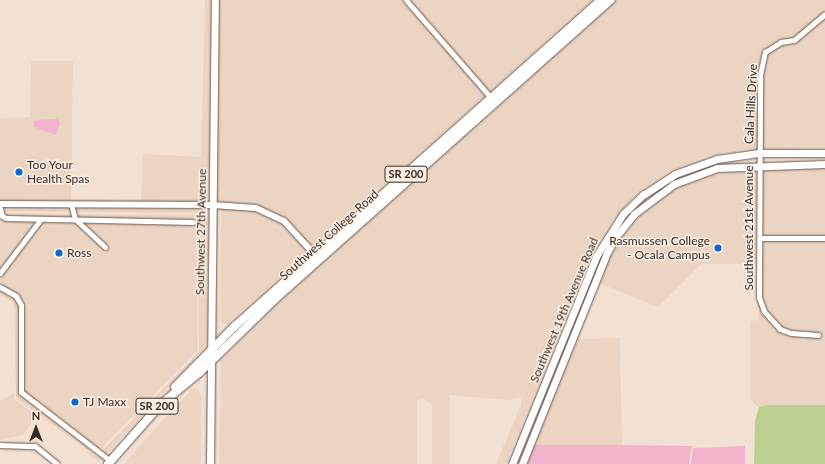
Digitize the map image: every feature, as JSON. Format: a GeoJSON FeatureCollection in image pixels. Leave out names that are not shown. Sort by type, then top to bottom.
{"type":"FeatureCollection","features":[{"type":"Feature","properties":{"kind":"main road","name":"Southwest 27th Avenue"},"geometry":{"type":"LineString","coordinates":[[210,464],[215,0]]}},
{"type":"Feature","properties":{"kind":"main road","name":"Southwest College Road"},"geometry":{"type":"LineString","coordinates":[[106,462],[211,349],[493,100],[601,0]]}},
{"type":"Feature","properties":{"kind":"main road","name":"Southwest College Road"},"geometry":{"type":"LineString","coordinates":[[493,100],[611,0]]}},
{"type":"Feature","properties":{"kind":"main road","name":"Southwest 19th Avenue Road"},"geometry":{"type":"LineString","coordinates":[[512,464],[597,255],[624,214],[643,195],[675,174],[717,159],[759,153],[825,153]]}},
{"type":"Feature","properties":{"kind":"main road","name":"Southwest 19th Avenue Road"},"geometry":{"type":"LineString","coordinates":[[522,464],[600,268],[614,239],[624,226],[646,204],[684,179],[717,168],[825,164]]}},
{"type":"Feature","properties":{"kind":"main road","name":"Southwest College Road"},"geometry":{"type":"LineString","coordinates":[[106,462],[160,405],[211,361],[317,257]]}},
{"type":"Feature","properties":{"kind":"street"},"geometry":{"type":"LineString","coordinates":[[406,0],[493,100]]}},
{"type":"Feature","properties":{"kind":"street","name":"Cala Hills Drive"},"geometry":{"type":"LineString","coordinates":[[759,153],[760,75],[765,52],[781,42],[794,40],[825,14]]}},
{"type":"Feature","properties":{"kind":"street","name":"Southwest 21st Avenue"},"geometry":{"type":"LineString","coordinates":[[759,153],[761,238],[759,297],[764,311],[774,324],[790,333],[818,335]]}},
{"type":"Feature","properties":{"kind":"street"},"geometry":{"type":"LineString","coordinates":[[0,204],[212,205],[256,208],[272,214],[284,221],[317,257]]}},
{"type":"Feature","properties":{"kind":"street"},"geometry":{"type":"LineString","coordinates":[[72,204],[74,219],[105,247]]}},
{"type":"Feature","properties":{"kind":"street"},"geometry":{"type":"LineString","coordinates":[[0,208],[2,216],[6,218],[193,222]]}},
{"type":"Feature","properties":{"kind":"street"},"geometry":{"type":"LineString","coordinates":[[0,273],[41,219]]}},
{"type":"Feature","properties":{"kind":"street"},"geometry":{"type":"LineString","coordinates":[[761,238],[825,238]]}},
{"type":"Feature","properties":{"kind":"street"},"geometry":{"type":"LineString","coordinates":[[0,287],[16,296],[21,306],[21,392],[106,462]]}},
{"type":"Feature","properties":{"kind":"street"},"geometry":{"type":"LineString","coordinates":[[0,445],[35,446],[57,464]]}},
{"type":"Feature","properties":{"kind":"shaded area"},"geometry":{"type":"Polygon","coordinates":[[[205,0],[213,0],[210,202],[0,201],[0,118],[30,117],[31,61],[73,61],[71,200],[141,200],[143,154],[201,157],[205,0]]]}},
{"type":"Feature","properties":{"kind":"shaded area"},"geometry":{"type":"Polygon","coordinates":[[[217,0],[592,0],[313,248],[286,219],[272,211],[256,205],[215,202],[217,0]]]}},
{"type":"Feature","properties":{"kind":"shaded area"},"geometry":{"type":"Polygon","coordinates":[[[618,0],[825,0],[825,148],[740,149],[703,157],[666,173],[635,194],[611,222],[596,246],[506,464],[496,464],[521,405],[521,397],[510,400],[450,395],[450,464],[432,464],[432,404],[424,399],[417,400],[417,464],[219,464],[221,361],[278,302],[618,0]]]}},
{"type":"Feature","properties":{"kind":"shaded area"},"geometry":{"type":"Polygon","coordinates":[[[57,119],[60,122],[56,135],[34,127],[34,121],[57,119]]]}},
{"type":"Feature","properties":{"kind":"shaded area"},"geometry":{"type":"Polygon","coordinates":[[[825,168],[825,405],[769,405],[759,408],[750,399],[750,321],[758,320],[760,264],[701,264],[658,307],[599,283],[612,251],[642,213],[673,190],[712,174],[825,168]]]}},
{"type":"Feature","properties":{"kind":"shaded area"},"geometry":{"type":"Polygon","coordinates":[[[0,207],[210,208],[208,344],[99,462],[78,445],[96,457],[199,352],[198,215],[196,213],[0,211],[0,207]]]}},
{"type":"Feature","properties":{"kind":"shaded area"},"geometry":{"type":"Polygon","coordinates":[[[239,208],[255,210],[283,223],[309,252],[227,324],[222,324],[220,320],[221,209],[239,208]]]}},
{"type":"Feature","properties":{"kind":"shaded area"},"geometry":{"type":"Polygon","coordinates":[[[0,214],[196,215],[198,350],[95,455],[16,398],[14,303],[0,295],[0,214]]]}},
{"type":"Feature","properties":{"kind":"shaded area"},"geometry":{"type":"Polygon","coordinates":[[[620,338],[622,445],[534,445],[577,339],[620,338]]]}},
{"type":"Feature","properties":{"kind":"shaded area"},"geometry":{"type":"Polygon","coordinates":[[[192,389],[198,389],[201,395],[201,464],[123,464],[192,389]]]}},
{"type":"Feature","properties":{"kind":"shaded area"},"geometry":{"type":"Polygon","coordinates":[[[14,393],[15,400],[37,415],[23,435],[0,440],[0,401],[14,393]]]}},
{"type":"Feature","properties":{"kind":"shaded area"},"geometry":{"type":"Polygon","coordinates":[[[769,405],[825,405],[825,464],[754,464],[755,421],[759,407],[769,405]]]}},
{"type":"Feature","properties":{"kind":"shaded area"},"geometry":{"type":"Polygon","coordinates":[[[534,445],[692,446],[689,464],[527,464],[534,445]]]}},
{"type":"Feature","properties":{"kind":"shaded area"},"geometry":{"type":"Polygon","coordinates":[[[745,446],[745,464],[691,464],[693,448],[745,446]]]}},
{"type":"Feature","properties":{"kind":"place","name":"Too Your Health Spas"},"geometry":{"type":"Point","coordinates":[19,172]}},
{"type":"Feature","properties":{"kind":"place","name":"Rasmussen College - Ocala Campus"},"geometry":{"type":"Point","coordinates":[718,248]}},
{"type":"Feature","properties":{"kind":"place","name":"Ross"},"geometry":{"type":"Point","coordinates":[59,253]}},
{"type":"Feature","properties":{"kind":"place","name":"TJ Maxx"},"geometry":{"type":"Point","coordinates":[75,402]}}]}
